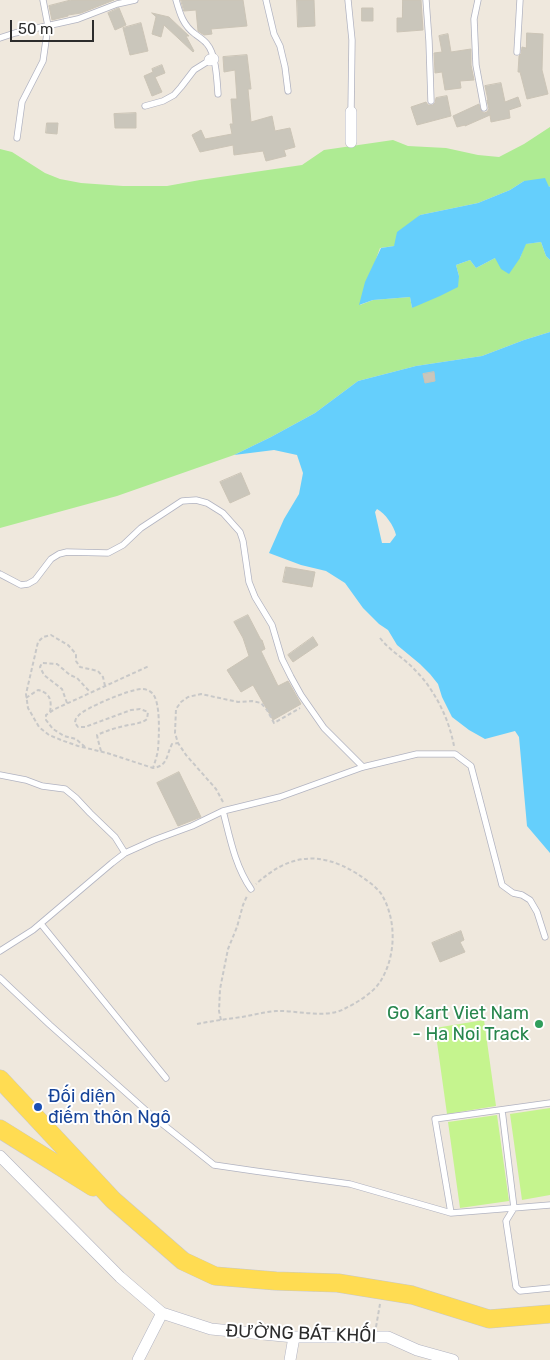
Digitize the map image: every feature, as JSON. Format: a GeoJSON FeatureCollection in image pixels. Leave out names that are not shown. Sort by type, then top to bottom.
{"type":"FeatureCollection","features":[{"type":"Feature","properties":{"kind":"main road"},"geometry":{"type":"LineString","coordinates":[[0,1079],[113,1200],[183,1261],[215,1276],[276,1281],[338,1283],[412,1295],[489,1319],[550,1314]]}},
{"type":"Feature","properties":{"kind":"main road"},"geometry":{"type":"LineString","coordinates":[[0,1129],[113,1200]]}},
{"type":"Feature","properties":{"kind":"street"},"geometry":{"type":"LineString","coordinates":[[351,112],[351,142]]}},
{"type":"Feature","properties":{"kind":"street","name":"ĐƯỜNG BÁT KHỐI"},"geometry":{"type":"LineString","coordinates":[[0,1156],[120,1277],[162,1313],[211,1330],[294,1337],[388,1337],[417,1350],[453,1360]]}},
{"type":"Feature","properties":{"kind":"street"},"geometry":{"type":"LineString","coordinates":[[138,1360],[162,1313]]}},
{"type":"Feature","properties":{"kind":"street"},"geometry":{"type":"LineString","coordinates":[[290,1360],[294,1337]]}},
{"type":"Feature","properties":{"kind":"lane"},"geometry":{"type":"LineString","coordinates":[[17,138],[22,102],[43,61],[48,26],[43,0]]}},
{"type":"Feature","properties":{"kind":"lane"},"geometry":{"type":"LineString","coordinates":[[0,38],[78,19],[117,4],[135,0]]}},
{"type":"Feature","properties":{"kind":"lane"},"geometry":{"type":"LineString","coordinates":[[176,0],[181,18],[192,32],[208,44],[218,94]]}},
{"type":"Feature","properties":{"kind":"lane"},"geometry":{"type":"LineString","coordinates":[[266,0],[274,34],[282,53],[288,91]]}},
{"type":"Feature","properties":{"kind":"lane"},"geometry":{"type":"LineString","coordinates":[[348,0],[352,40],[351,112]]}},
{"type":"Feature","properties":{"kind":"lane"},"geometry":{"type":"LineString","coordinates":[[426,0],[431,101]]}},
{"type":"Feature","properties":{"kind":"lane"},"geometry":{"type":"LineString","coordinates":[[478,0],[474,19],[476,65],[484,108]]}},
{"type":"Feature","properties":{"kind":"lane"},"geometry":{"type":"LineString","coordinates":[[517,52],[520,0]]}},
{"type":"Feature","properties":{"kind":"lane"},"geometry":{"type":"LineString","coordinates":[[145,106],[163,101],[174,95],[194,70],[212,60]]}},
{"type":"Feature","properties":{"kind":"lane"},"geometry":{"type":"LineString","coordinates":[[0,574],[21,585],[28,584],[35,580],[51,560],[59,554],[67,552],[108,553],[123,545],[141,528],[182,501],[196,500],[207,503],[223,513],[240,532],[243,540],[249,582],[255,597],[272,625],[282,659],[291,677],[324,728],[363,767]]}},
{"type":"Feature","properties":{"kind":"lane"},"geometry":{"type":"LineString","coordinates":[[0,951],[41,924],[125,853],[192,826],[223,811],[280,797],[363,767],[417,754],[455,754],[471,766],[502,885],[513,893],[522,895],[530,900],[537,912],[545,937]]}},
{"type":"Feature","properties":{"kind":"lane"},"geometry":{"type":"LineString","coordinates":[[0,775],[26,780],[42,786],[65,789],[116,837],[125,853]]}},
{"type":"Feature","properties":{"kind":"lane"},"geometry":{"type":"LineString","coordinates":[[223,811],[231,844],[240,869],[251,889]]}},
{"type":"Feature","properties":{"kind":"lane"},"geometry":{"type":"LineString","coordinates":[[41,924],[166,1078]]}},
{"type":"Feature","properties":{"kind":"lane"},"geometry":{"type":"LineString","coordinates":[[0,978],[150,1114],[214,1165],[350,1184],[451,1213],[550,1206]]}},
{"type":"Feature","properties":{"kind":"lane"},"geometry":{"type":"LineString","coordinates":[[451,1213],[435,1119],[550,1103]]}},
{"type":"Feature","properties":{"kind":"lane"},"geometry":{"type":"LineString","coordinates":[[502,1110],[514,1208],[506,1221],[516,1287],[520,1291],[550,1288]]}},
{"type":"Feature","properties":{"kind":"path"},"geometry":{"type":"LineString","coordinates":[[105,686],[103,677],[98,671],[80,667],[76,661],[76,654],[68,645],[51,635],[43,637],[38,642],[26,698],[28,708],[39,726],[49,735],[153,768],[161,767],[164,764],[172,744],[178,743]]}},
{"type":"Feature","properties":{"kind":"path"},"geometry":{"type":"LineString","coordinates":[[380,638],[414,668],[435,694],[453,740],[455,754]]}},
{"type":"Feature","properties":{"kind":"path"},"geometry":{"type":"LineString","coordinates":[[67,703],[62,688],[44,675],[40,667],[42,663],[57,664],[70,675],[77,678],[90,692]]}},
{"type":"Feature","properties":{"kind":"path"},"geometry":{"type":"LineString","coordinates":[[87,748],[76,739],[64,736],[53,729],[46,720],[46,715],[90,692],[149,666]]}},
{"type":"Feature","properties":{"kind":"path"},"geometry":{"type":"LineString","coordinates":[[26,698],[38,690],[44,691],[51,699],[50,712]]}},
{"type":"Feature","properties":{"kind":"path"},"geometry":{"type":"LineString","coordinates":[[102,752],[97,735],[119,727],[143,722],[147,719],[148,712],[140,708],[131,710],[85,727],[78,727],[75,723],[77,716],[85,710],[131,691],[148,690],[153,694],[158,709],[157,752],[153,768]]}},
{"type":"Feature","properties":{"kind":"path"},"geometry":{"type":"LineString","coordinates":[[223,811],[224,804],[216,789],[178,743],[175,732],[176,709],[181,702],[188,697],[201,694],[238,702],[252,701],[261,703],[274,723],[307,704]]}},
{"type":"Feature","properties":{"kind":"path"},"geometry":{"type":"LineString","coordinates":[[197,1024],[276,1011],[327,1013],[342,1011],[369,994],[379,983],[387,969],[393,942],[390,914],[382,896],[366,879],[348,868],[329,860],[310,858],[296,860],[280,866],[266,875],[251,889],[243,905],[228,949],[220,990],[219,1011],[221,1020]]}},
{"type":"Feature","properties":{"kind":"path"},"geometry":{"type":"LineString","coordinates":[[376,1329],[380,1303]]}},
{"type":"Feature","properties":{"kind":"green space"},"geometry":{"type":"Polygon","coordinates":[[[550,127],[549,187],[524,181],[510,190],[478,203],[420,215],[394,246],[380,248],[360,305],[373,300],[410,297],[412,308],[459,276],[456,265],[470,260],[476,268],[495,258],[520,258],[525,244],[541,242],[546,256],[550,260],[550,332],[482,356],[416,366],[358,381],[315,413],[234,455],[117,496],[0,528],[0,149],[12,152],[45,173],[60,179],[81,183],[123,186],[167,186],[302,165],[324,150],[393,140],[408,146],[446,148],[478,155],[499,157],[550,127]]]}},
{"type":"Feature","properties":{"kind":"green space"},"geometry":{"type":"Polygon","coordinates":[[[484,1020],[496,1106],[447,1114],[435,1028],[484,1020]]]}},
{"type":"Feature","properties":{"kind":"green space"},"geometry":{"type":"Polygon","coordinates":[[[550,1108],[550,1195],[522,1200],[510,1114],[550,1108]]]}},
{"type":"Feature","properties":{"kind":"green space"},"geometry":{"type":"Polygon","coordinates":[[[497,1115],[509,1201],[460,1208],[448,1122],[497,1115]]]}},
{"type":"Feature","properties":{"kind":"water"},"geometry":{"type":"Polygon","coordinates":[[[545,178],[550,186],[550,260],[546,256],[541,242],[526,244],[520,258],[509,274],[501,269],[495,258],[476,268],[470,260],[456,265],[459,276],[458,287],[412,308],[410,297],[373,300],[359,305],[365,282],[381,248],[394,246],[397,232],[420,215],[478,203],[510,190],[524,181],[545,178]]]}},
{"type":"Feature","properties":{"kind":"water"},"geometry":{"type":"Polygon","coordinates":[[[550,332],[550,853],[527,826],[519,737],[515,731],[485,739],[469,730],[452,717],[438,684],[430,674],[397,645],[388,630],[363,608],[345,583],[326,571],[301,565],[269,553],[284,519],[299,494],[303,473],[297,455],[274,450],[234,455],[315,413],[358,381],[416,366],[482,356],[550,332]],[[377,509],[375,512],[382,543],[390,543],[396,535],[395,531],[389,520],[377,509]]]}},
{"type":"Feature","properties":{"kind":"building"},"geometry":{"type":"Polygon","coordinates":[[[71,0],[114,0],[81,13],[52,20],[49,6],[71,0]]]}},
{"type":"Feature","properties":{"kind":"building"},"geometry":{"type":"Polygon","coordinates":[[[181,0],[243,0],[247,26],[211,29],[212,34],[204,35],[198,31],[196,10],[184,11],[181,0]]]}},
{"type":"Feature","properties":{"kind":"building"},"geometry":{"type":"Polygon","coordinates":[[[297,0],[314,0],[315,26],[298,27],[297,0]]]}},
{"type":"Feature","properties":{"kind":"building"},"geometry":{"type":"Polygon","coordinates":[[[403,0],[421,0],[423,30],[397,32],[397,18],[402,18],[403,0]]]}},
{"type":"Feature","properties":{"kind":"building"},"geometry":{"type":"Polygon","coordinates":[[[119,8],[126,25],[115,30],[108,13],[119,8]]]}},
{"type":"Feature","properties":{"kind":"building"},"geometry":{"type":"Polygon","coordinates":[[[362,8],[373,8],[373,21],[362,21],[362,8]]]}},
{"type":"Feature","properties":{"kind":"building"},"geometry":{"type":"Polygon","coordinates":[[[152,13],[169,17],[189,36],[186,36],[194,51],[164,25],[161,37],[152,34],[156,17],[152,13]]]}},
{"type":"Feature","properties":{"kind":"building"},"geometry":{"type":"Polygon","coordinates":[[[141,23],[148,51],[130,55],[123,28],[141,23]]]}},
{"type":"Feature","properties":{"kind":"building"},"geometry":{"type":"Polygon","coordinates":[[[527,33],[543,34],[542,70],[548,94],[527,99],[520,72],[518,72],[519,56],[522,47],[526,48],[527,33]]]}},
{"type":"Feature","properties":{"kind":"building"},"geometry":{"type":"Polygon","coordinates":[[[448,34],[451,52],[471,49],[471,65],[474,80],[460,81],[461,88],[445,90],[442,72],[435,73],[434,53],[442,52],[439,36],[448,34]]]}},
{"type":"Feature","properties":{"kind":"building"},"geometry":{"type":"Polygon","coordinates":[[[247,55],[251,89],[248,89],[251,122],[272,116],[275,131],[290,128],[295,147],[284,150],[286,156],[266,161],[263,151],[234,155],[233,145],[200,152],[192,135],[201,130],[205,139],[232,134],[230,124],[233,124],[231,99],[237,99],[235,70],[224,72],[223,57],[247,55]]]}},
{"type":"Feature","properties":{"kind":"building"},"geometry":{"type":"Polygon","coordinates":[[[162,65],[165,73],[155,77],[162,92],[152,96],[144,76],[153,72],[152,69],[162,65]]]}},
{"type":"Feature","properties":{"kind":"building"},"geometry":{"type":"Polygon","coordinates":[[[501,83],[505,102],[518,97],[521,106],[509,110],[510,118],[491,122],[490,115],[465,126],[457,127],[453,116],[479,104],[481,111],[487,112],[489,109],[485,86],[501,83]]]}},
{"type":"Feature","properties":{"kind":"building"},"geometry":{"type":"Polygon","coordinates":[[[447,96],[451,116],[417,125],[411,107],[426,102],[428,105],[433,105],[436,98],[447,96]]]}},
{"type":"Feature","properties":{"kind":"building"},"geometry":{"type":"Polygon","coordinates":[[[136,113],[136,128],[115,128],[114,114],[136,113]]]}},
{"type":"Feature","properties":{"kind":"building"},"geometry":{"type":"Polygon","coordinates":[[[47,123],[58,123],[57,134],[46,133],[47,123]]]}},
{"type":"Feature","properties":{"kind":"building"},"geometry":{"type":"Polygon","coordinates":[[[434,372],[435,381],[425,383],[423,374],[434,372]]]}},
{"type":"Feature","properties":{"kind":"building"},"geometry":{"type":"Polygon","coordinates":[[[241,473],[250,494],[230,503],[220,482],[241,473]]]}},
{"type":"Feature","properties":{"kind":"building"},"geometry":{"type":"Polygon","coordinates":[[[286,567],[315,572],[312,587],[283,582],[286,567]]]}},
{"type":"Feature","properties":{"kind":"building"},"geometry":{"type":"Polygon","coordinates":[[[248,615],[262,640],[265,649],[261,651],[278,686],[288,681],[301,704],[273,720],[253,685],[241,692],[227,670],[249,656],[243,638],[234,622],[248,615]]]}},
{"type":"Feature","properties":{"kind":"building"},"geometry":{"type":"Polygon","coordinates":[[[313,637],[318,645],[293,662],[288,655],[313,637]]]}},
{"type":"Feature","properties":{"kind":"building"},"geometry":{"type":"Polygon","coordinates":[[[179,772],[201,817],[178,826],[157,783],[179,772]]]}},
{"type":"Feature","properties":{"kind":"building"},"geometry":{"type":"Polygon","coordinates":[[[461,931],[464,940],[460,942],[465,952],[440,962],[432,943],[461,931]]]}},
{"type":"Feature","properties":{"kind":"place","name":"Go Kart Viet Nam - Ha Noi Track"},"geometry":{"type":"Point","coordinates":[539,1024]}},
{"type":"Feature","properties":{"kind":"place","name":"Đối diện điếm thôn Ngô"},"geometry":{"type":"Point","coordinates":[38,1107]}}]}
